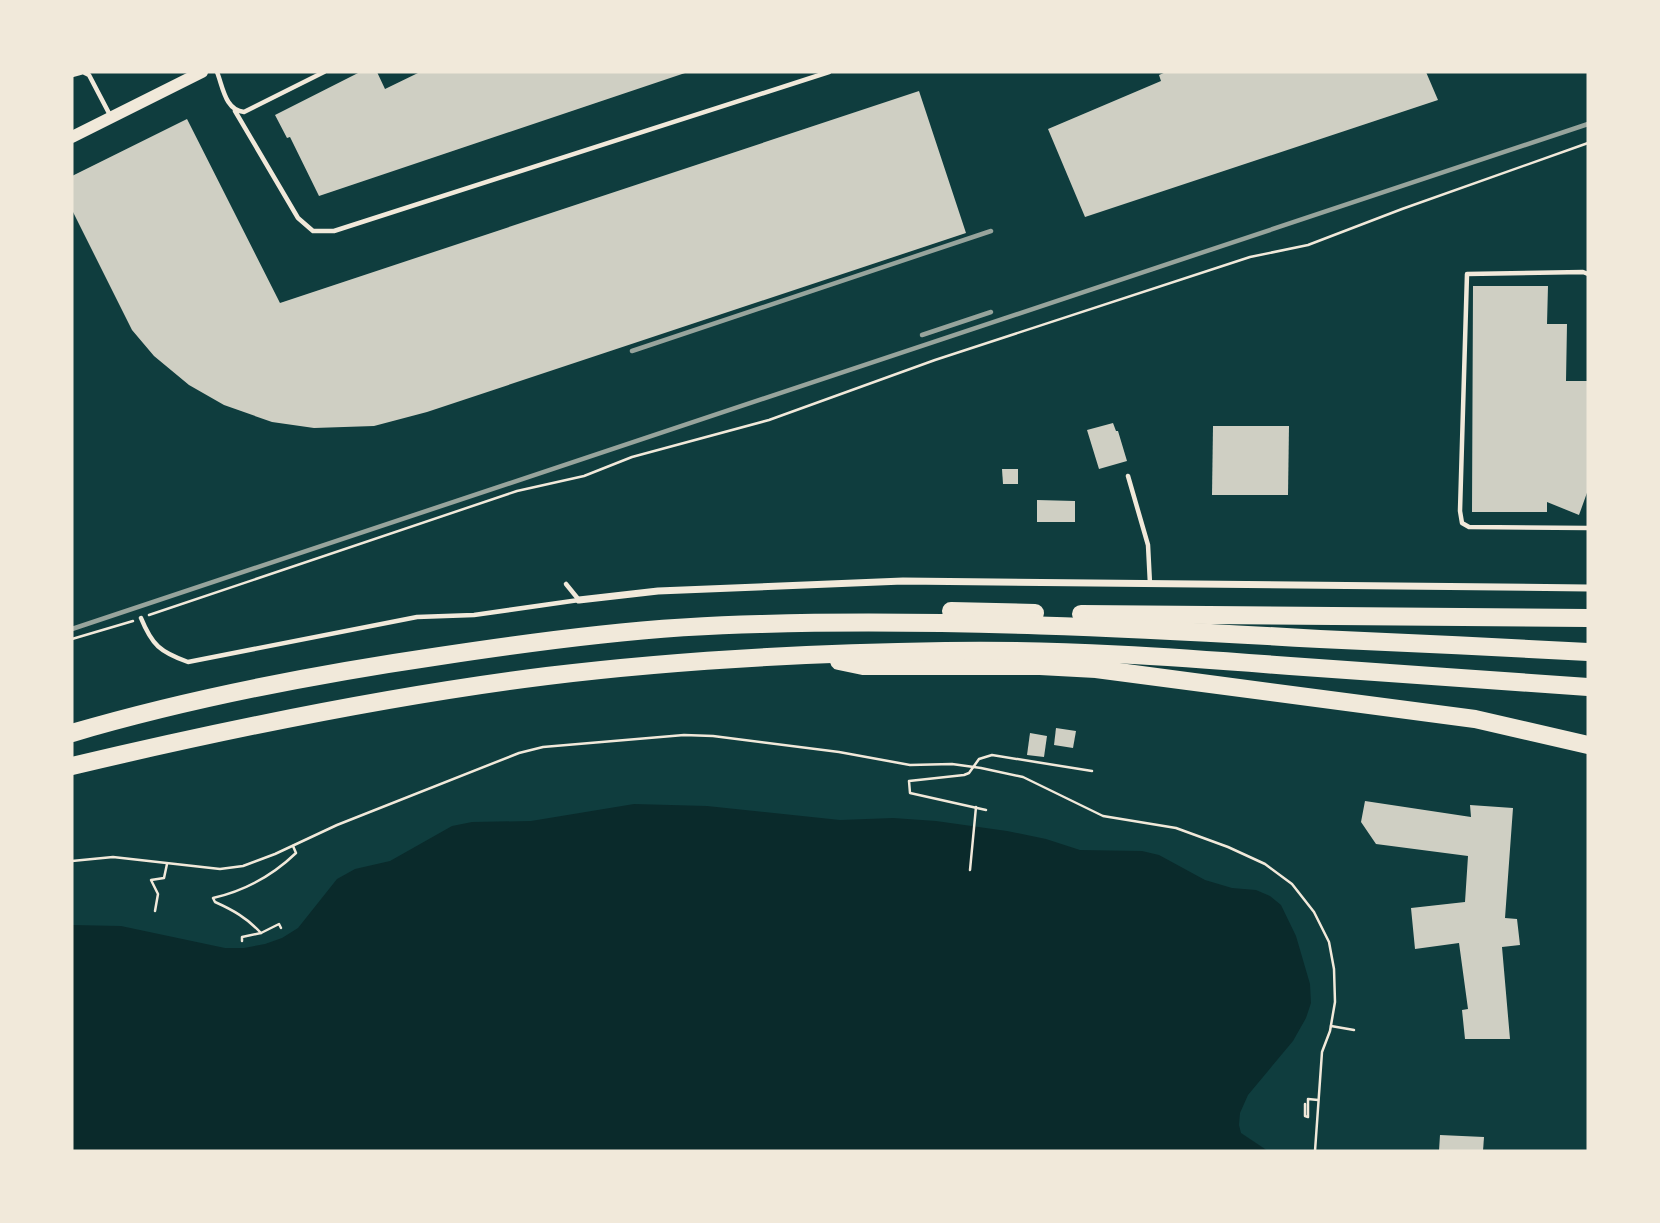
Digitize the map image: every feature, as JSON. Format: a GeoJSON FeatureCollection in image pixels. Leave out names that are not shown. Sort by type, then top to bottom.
{"type":"FeatureCollection","features":[{"type":"Feature","properties":{"kind":"highway"},"geometry":{"type":"LineString","coordinates":[[758,624],[842,612],[1588,618]]}},
{"type":"Feature","properties":{"kind":"highway"},"geometry":{"type":"LineString","coordinates":[[72,733],[270,685],[364,667],[527,643],[648,630],[758,624],[943,623],[1094,626],[1588,652]]}},
{"type":"Feature","properties":{"kind":"highway"},"geometry":{"type":"LineString","coordinates":[[72,766],[281,720],[426,694],[584,672],[808,655],[948,650],[1142,655],[1588,687]]}},
{"type":"Feature","properties":{"kind":"highway"},"geometry":{"type":"LineString","coordinates":[[808,655],[863,666],[1040,666],[1096,669],[1464,718],[1522,728],[1588,745]]}},
{"type":"Feature","properties":{"kind":"street"},"geometry":{"type":"LineString","coordinates":[[72,137],[202,72]]}},
{"type":"Feature","properties":{"kind":"street"},"geometry":{"type":"LineString","coordinates":[[579,600],[657,590],[903,580],[1588,588]]}},
{"type":"Feature","properties":{"kind":"lane"},"geometry":{"type":"LineString","coordinates":[[217,72],[230,105],[298,218],[313,231],[334,231],[829,72]]}},
{"type":"Feature","properties":{"kind":"lane"},"geometry":{"type":"LineString","coordinates":[[235,111],[244,112],[324,72]]}},
{"type":"Feature","properties":{"kind":"lane"},"geometry":{"type":"LineString","coordinates":[[72,75],[89,73],[111,117]]}},
{"type":"Feature","properties":{"kind":"lane"},"geometry":{"type":"LineString","coordinates":[[1588,274],[1466,274],[1460,511],[1462,523],[1469,527],[1588,528]]}},
{"type":"Feature","properties":{"kind":"lane"},"geometry":{"type":"LineString","coordinates":[[1128,476],[1149,545],[1150,584]]}},
{"type":"Feature","properties":{"kind":"lane"},"geometry":{"type":"LineString","coordinates":[[566,584],[579,600]]}},
{"type":"Feature","properties":{"kind":"lane"},"geometry":{"type":"LineString","coordinates":[[141,618],[149,638],[165,654],[188,662],[417,617],[474,615],[579,600]]}},
{"type":"Feature","properties":{"kind":"path"},"geometry":{"type":"LineString","coordinates":[[72,639],[517,491],[584,476],[632,457],[769,420],[935,360],[1250,257],[1308,246],[1402,209],[1588,143]]}},
{"type":"Feature","properties":{"kind":"path"},"geometry":{"type":"LineString","coordinates":[[72,861],[113,858],[220,869],[243,866],[519,752],[543,747],[684,734],[839,752],[910,765],[972,766],[1023,777],[1103,816],[1176,828],[1265,864],[1292,884],[1314,912],[1329,942],[1334,969],[1335,1002],[1331,1026],[1322,1052],[1315,1151]]}},
{"type":"Feature","properties":{"kind":"path"},"geometry":{"type":"LineString","coordinates":[[986,810],[910,793],[909,781],[970,774],[972,766],[979,759],[992,755],[1092,771]]}},
{"type":"Feature","properties":{"kind":"path"},"geometry":{"type":"LineString","coordinates":[[970,870],[976,807]]}},
{"type":"Feature","properties":{"kind":"path"},"geometry":{"type":"LineString","coordinates":[[261,933],[234,910],[215,902],[213,898],[251,886],[296,853],[293,846]]}},
{"type":"Feature","properties":{"kind":"path"},"geometry":{"type":"LineString","coordinates":[[155,911],[158,894],[150,880],[164,878],[167,864]]}},
{"type":"Feature","properties":{"kind":"path"},"geometry":{"type":"LineString","coordinates":[[242,941],[242,937],[261,933],[278,924],[281,928]]}},
{"type":"Feature","properties":{"kind":"path"},"geometry":{"type":"LineString","coordinates":[[1331,1026],[1354,1030]]}},
{"type":"Feature","properties":{"kind":"path"},"geometry":{"type":"LineString","coordinates":[[1306,1104],[1305,1116],[1308,1116],[1308,1100],[1318,1100]]}},
{"type":"Feature","properties":{"kind":"water"},"geometry":{"type":"Polygon","coordinates":[[[634,804],[707,806],[840,820],[893,818],[936,821],[1007,831],[1080,850],[1142,851],[1159,855],[1205,880],[1232,888],[1256,890],[1270,896],[1281,905],[1296,936],[1310,984],[1311,1003],[1293,1041],[1248,1095],[1240,1113],[1241,1133],[1268,1151],[72,1151],[72,925],[121,926],[225,948],[265,944],[298,928],[337,879],[355,869],[390,861],[452,826],[472,822],[531,821],[634,804]]]}},
{"type":"Feature","properties":{"kind":"building"},"geometry":{"type":"Polygon","coordinates":[[[360,72],[377,72],[385,89],[420,72],[688,72],[319,196],[290,137],[287,138],[275,115],[360,72]]]}},
{"type":"Feature","properties":{"kind":"building"},"geometry":{"type":"Polygon","coordinates":[[[1166,72],[1426,72],[1438,100],[1085,217],[1048,129],[1161,81],[1159,75],[1166,72]]]}},
{"type":"Feature","properties":{"kind":"building"},"geometry":{"type":"Polygon","coordinates":[[[919,91],[966,233],[427,412],[374,426],[314,428],[272,422],[224,405],[189,385],[154,356],[132,330],[72,210],[72,176],[187,119],[280,303],[919,91]]]}},
{"type":"Feature","properties":{"kind":"building"},"geometry":{"type":"Polygon","coordinates":[[[1473,286],[1548,286],[1547,324],[1567,324],[1566,381],[1588,381],[1588,490],[1579,515],[1547,502],[1547,512],[1472,512],[1473,286]]]}},
{"type":"Feature","properties":{"kind":"building"},"geometry":{"type":"Polygon","coordinates":[[[1113,423],[1127,461],[1099,469],[1087,430],[1113,423]]]}},
{"type":"Feature","properties":{"kind":"building"},"geometry":{"type":"Polygon","coordinates":[[[1213,426],[1289,426],[1288,495],[1212,495],[1213,426]]]}},
{"type":"Feature","properties":{"kind":"building"},"geometry":{"type":"Polygon","coordinates":[[[1002,469],[1018,469],[1018,484],[1003,484],[1002,469]]]}},
{"type":"Feature","properties":{"kind":"building"},"geometry":{"type":"Polygon","coordinates":[[[1037,500],[1075,501],[1075,522],[1037,522],[1037,500]]]}},
{"type":"Feature","properties":{"kind":"building"},"geometry":{"type":"Polygon","coordinates":[[[1056,728],[1076,731],[1073,748],[1054,745],[1056,728]]]}},
{"type":"Feature","properties":{"kind":"building"},"geometry":{"type":"Polygon","coordinates":[[[1030,733],[1047,736],[1044,757],[1027,755],[1030,733]]]}},
{"type":"Feature","properties":{"kind":"building"},"geometry":{"type":"Polygon","coordinates":[[[1365,801],[1471,817],[1470,805],[1513,808],[1505,918],[1517,919],[1520,945],[1502,947],[1510,1039],[1465,1039],[1462,1010],[1468,1009],[1459,943],[1415,949],[1411,908],[1465,902],[1468,856],[1376,844],[1361,822],[1365,801]]]}},
{"type":"Feature","properties":{"kind":"building"},"geometry":{"type":"Polygon","coordinates":[[[1440,1135],[1484,1137],[1483,1151],[1439,1151],[1440,1135]]]}},
{"type":"Feature","properties":{"kind":"railway"},"geometry":{"type":"LineString","coordinates":[[72,629],[1588,124]]}},
{"type":"Feature","properties":{"kind":"railway"},"geometry":{"type":"LineString","coordinates":[[632,351],[991,231]]}},
{"type":"Feature","properties":{"kind":"railway"},"geometry":{"type":"LineString","coordinates":[[922,335],[991,312]]}}]}
